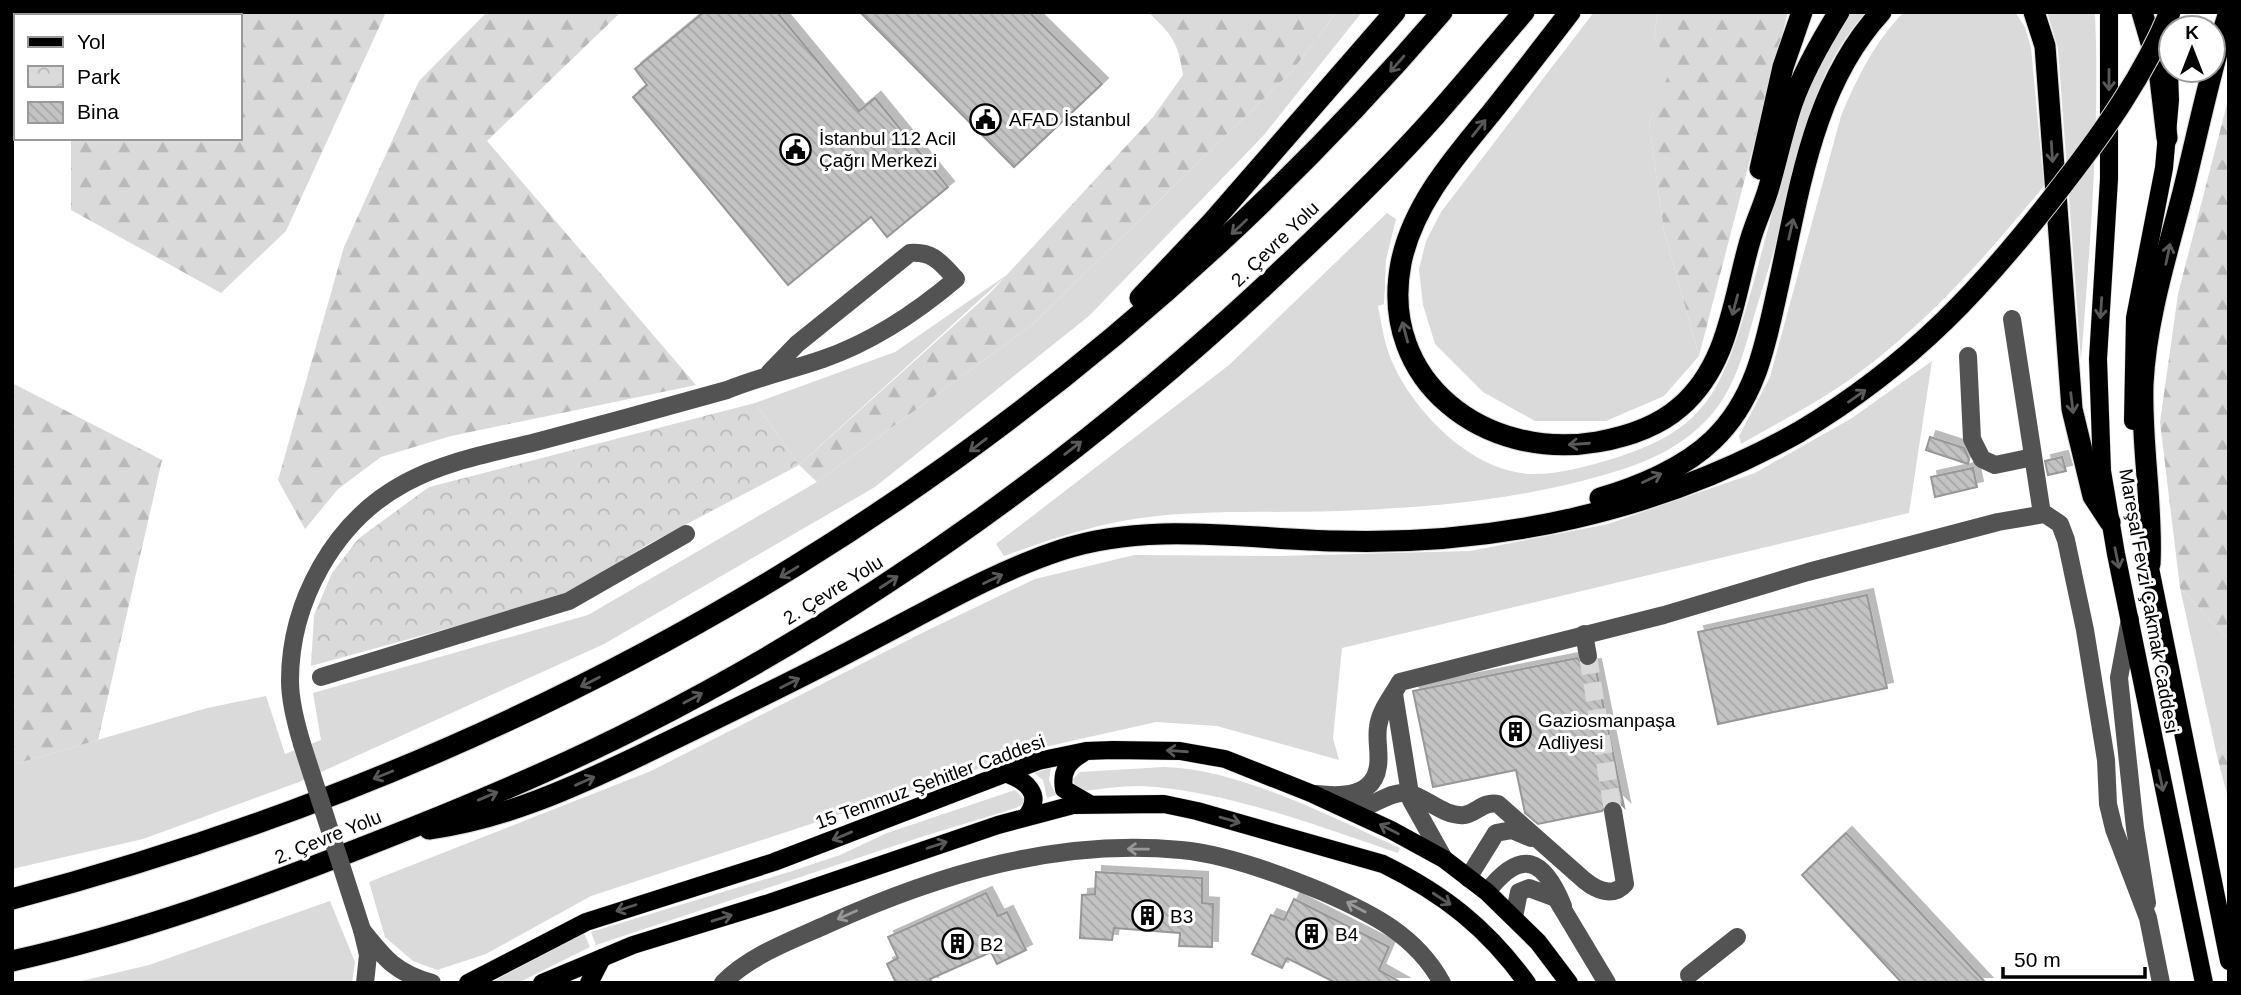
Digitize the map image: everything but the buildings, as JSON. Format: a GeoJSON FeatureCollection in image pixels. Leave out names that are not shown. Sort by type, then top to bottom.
{"type":"FeatureCollection","features":[{"type":"Feature","properties":{"kind":"highway"},"geometry":{"type":"LineString","coordinates":[[1377,32],[1388,12]]}},
{"type":"Feature","properties":{"kind":"highway"},"geometry":{"type":"LineString","coordinates":[[1090,358],[1395,12]]}},
{"type":"Feature","properties":{"kind":"highway","name":"2. Çevre Yolu"},"geometry":{"type":"LineString","coordinates":[[12,899],[175,852],[277,817],[423,759],[574,690],[729,608],[870,521],[956,461],[1090,358],[1222,242],[1284,184],[1442,12]]}},
{"type":"Feature","properties":{"kind":"highway","name":"2. Çevre Yolu"},"geometry":{"type":"LineString","coordinates":[[12,961],[196,909],[402,832],[601,745],[724,681],[877,589],[1011,497],[1145,391],[1283,268],[1433,119],[1524,12]]}},
{"type":"Feature","properties":{"kind":"highway"},"geometry":{"type":"LineString","coordinates":[[1570,12],[1448,167],[1414,222],[1401,264],[1398,291],[1408,344],[1426,382],[1472,422],[1497,436],[1538,446],[1581,445],[1620,438],[1657,423],[1681,407],[1713,364],[1732,314],[1750,238],[1770,186],[1793,102],[1839,12]]}},
{"type":"Feature","properties":{"kind":"highway"},"geometry":{"type":"LineString","coordinates":[[1750,238],[1766,140],[1783,67],[1802,12]]}},
{"type":"Feature","properties":{"kind":"highway"},"geometry":{"type":"LineString","coordinates":[[1470,536],[1634,486],[1695,455],[1727,425],[1744,401],[1759,368],[1818,118],[1841,66],[1881,12]]}},
{"type":"Feature","properties":{"kind":"highway"},"geometry":{"type":"LineString","coordinates":[[2034,12],[2045,46],[2072,409],[2094,496],[2110,522]]}},
{"type":"Feature","properties":{"kind":"highway"},"geometry":{"type":"LineString","coordinates":[[2142,12],[2159,70],[2167,138]]}},
{"type":"Feature","properties":{"kind":"highway"},"geometry":{"type":"LineString","coordinates":[[2115,115],[2168,12]]}},
{"type":"Feature","properties":{"kind":"highway"},"geometry":{"type":"LineString","coordinates":[[2150,565],[2143,383],[2171,240],[2229,12]]}},
{"type":"Feature","properties":{"kind":"highway"},"geometry":{"type":"LineString","coordinates":[[402,832],[469,824],[560,792],[784,686],[1015,568],[1061,550],[1125,536],[1179,534],[1340,541],[1470,536],[1564,522],[1654,496],[1733,465],[1799,432],[1878,381],[1945,323],[2014,246],[2115,115],[2141,88],[2157,60]]}},
{"type":"Feature","properties":{"kind":"main road","name":"Mareşal Fevzi Çakmak Caddesi"},"geometry":{"type":"LineString","coordinates":[[2109,12],[2109,178],[2098,384],[2102,471],[2110,522],[2204,983]]}},
{"type":"Feature","properties":{"kind":"main road","name":"Mareşal Fevzi Çakmak Caddesi"},"geometry":{"type":"LineString","coordinates":[[2168,12],[2171,58],[2167,138],[2135,318],[2132,381],[2138,493],[2229,961]]}},
{"type":"Feature","properties":{"kind":"main road","name":"15 Temmuz Şehitler Caddesi"},"geometry":{"type":"LineString","coordinates":[[468,983],[586,922],[774,862],[1038,761],[1086,751],[1143,750],[1205,754],[1257,771],[1352,811],[1444,859],[1514,917],[1569,983]]}},
{"type":"Feature","properties":{"kind":"main road"},"geometry":{"type":"LineString","coordinates":[[1086,751],[1073,759],[1062,778],[1064,789],[1089,804]]}},
{"type":"Feature","properties":{"kind":"main road"},"geometry":{"type":"LineString","coordinates":[[1004,773],[1018,777],[1029,785],[1034,794],[1032,810],[1027,817]]}},
{"type":"Feature","properties":{"kind":"main road"},"geometry":{"type":"LineString","coordinates":[[542,983],[602,958],[1027,817],[1089,804],[1154,804],[1198,811],[1383,864],[1408,877],[1475,923],[1499,944],[1527,983]]}},
{"type":"Feature","properties":{"kind":"main road"},"geometry":{"type":"LineString","coordinates":[[589,983],[602,958]]}},
{"type":"Feature","properties":{"kind":"street"},"geometry":{"type":"LineString","coordinates":[[365,983],[368,955],[362,930],[302,744],[290,682],[301,611],[321,562],[352,524],[379,500],[405,483],[451,464],[727,390],[769,373],[824,359],[880,332],[924,306],[956,279],[934,256],[924,252],[910,253],[797,344],[769,373]]}},
{"type":"Feature","properties":{"kind":"street"},"geometry":{"type":"LineString","coordinates":[[2012,319],[2042,514]]}},
{"type":"Feature","properties":{"kind":"street"},"geometry":{"type":"LineString","coordinates":[[1968,356],[1972,439],[1982,459],[1996,465],[2033,457]]}},
{"type":"Feature","properties":{"kind":"street"},"geometry":{"type":"LineString","coordinates":[[1313,794],[1343,797],[1365,788],[1375,779],[1378,765],[1378,726],[1382,712],[1400,682],[1664,615],[1808,572],[1998,522],[2042,514],[2060,524],[2066,540],[2085,630],[2106,760],[2108,804],[2122,852],[2148,918]]}},
{"type":"Feature","properties":{"kind":"street"},"geometry":{"type":"LineString","coordinates":[[321,677],[569,601],[686,534]]}},
{"type":"Feature","properties":{"kind":"street"},"geometry":{"type":"LineString","coordinates":[[2130,619],[2119,678],[2148,918],[2161,983]]}},
{"type":"Feature","properties":{"kind":"street"},"geometry":{"type":"LineString","coordinates":[[1584,634],[1588,656]]}},
{"type":"Feature","properties":{"kind":"street"},"geometry":{"type":"LineString","coordinates":[[1394,694],[1409,793],[1444,859]]}},
{"type":"Feature","properties":{"kind":"street"},"geometry":{"type":"LineString","coordinates":[[1352,811],[1367,809],[1398,793],[1409,793],[1454,814],[1466,815],[1489,802],[1498,804],[1538,842],[1593,887],[1610,892],[1620,890],[1625,884],[1613,811]]}},
{"type":"Feature","properties":{"kind":"street"},"geometry":{"type":"LineString","coordinates":[[1468,878],[1489,841],[1501,830],[1512,830],[1538,842]]}},
{"type":"Feature","properties":{"kind":"street"},"geometry":{"type":"LineString","coordinates":[[723,983],[735,970],[795,939],[889,897],[1017,859],[1064,851],[1119,848],[1183,850],[1296,881],[1347,902],[1400,931],[1431,962],[1442,983]]}},
{"type":"Feature","properties":{"kind":"street"},"geometry":{"type":"LineString","coordinates":[[1487,892],[1498,877],[1514,867],[1530,864],[1549,874],[1566,912]]}},
{"type":"Feature","properties":{"kind":"street"},"geometry":{"type":"LineString","coordinates":[[1514,917],[1519,892],[1529,888],[1556,898],[1607,983]]}},
{"type":"Feature","properties":{"kind":"street"},"geometry":{"type":"LineString","coordinates":[[362,930],[390,964],[410,976],[432,983]]}},
{"type":"Feature","properties":{"kind":"street"},"geometry":{"type":"LineString","coordinates":[[1689,975],[1737,937]]}},
{"type":"Feature","properties":{"kind":"green space"},"geometry":{"type":"Polygon","coordinates":[[[386,12],[286,231],[221,293],[71,210],[71,140],[242,140],[242,14],[71,14],[386,12]]]}},
{"type":"Feature","properties":{"kind":"green space"},"geometry":{"type":"Polygon","coordinates":[[[487,12],[621,12],[487,141],[696,385],[451,436],[381,457],[338,489],[305,529],[278,480],[344,247],[419,81],[487,12]]]}},
{"type":"Feature","properties":{"kind":"green space"},"geometry":{"type":"Polygon","coordinates":[[[1148,12],[1337,12],[1292,71],[1033,324],[817,482],[799,465],[990,293],[1153,117],[1183,75],[1173,39],[1148,12]]]}},
{"type":"Feature","properties":{"kind":"green space"},"geometry":{"type":"Polygon","coordinates":[[[1337,12],[1362,12],[1263,136],[1089,316],[875,487],[604,644],[299,782],[143,839],[12,869],[12,765],[207,708],[266,696],[285,754],[321,740],[313,693],[588,615],[817,482],[1033,324],[1292,71],[1337,12]]]}},
{"type":"Feature","properties":{"kind":"green space"},"geometry":{"type":"Polygon","coordinates":[[[1594,12],[1658,12],[1654,36],[1672,68],[1649,123],[1664,231],[1699,356],[1664,396],[1606,421],[1535,421],[1483,392],[1435,344],[1423,305],[1419,269],[1426,241],[1441,212],[1594,12]]]}},
{"type":"Feature","properties":{"kind":"green space"},"geometry":{"type":"Polygon","coordinates":[[[1658,12],[1788,12],[1699,356],[1664,231],[1649,123],[1671,68],[1654,36],[1658,12]]]}},
{"type":"Feature","properties":{"kind":"green space"},"geometry":{"type":"Polygon","coordinates":[[[1851,12],[1866,12],[1831,62],[1808,117],[1773,254],[1736,372],[1726,395],[1706,420],[1661,454],[1608,474],[1558,487],[1496,498],[1371,510],[1157,516],[1098,526],[1004,556],[996,544],[1229,365],[1387,213],[1396,219],[1386,260],[1384,304],[1378,306],[1386,346],[1405,387],[1418,405],[1451,439],[1469,453],[1510,471],[1543,474],[1615,458],[1669,435],[1692,418],[1719,382],[1736,340],[1754,281],[1806,92],[1824,53],[1851,12]]]}},
{"type":"Feature","properties":{"kind":"green space"},"geometry":{"type":"Polygon","coordinates":[[[1904,12],[2015,12],[2025,27],[2031,48],[2044,186],[1958,285],[1886,352],[1831,392],[1741,444],[1739,436],[1770,377],[1841,116],[1868,61],[1884,35],[1904,12]]]}},
{"type":"Feature","properties":{"kind":"green space"},"geometry":{"type":"Polygon","coordinates":[[[2047,12],[2095,12],[2095,143],[2081,361],[2058,48],[2047,12]]]}},
{"type":"Feature","properties":{"kind":"green space"},"geometry":{"type":"Polygon","coordinates":[[[2229,96],[2229,640],[2180,588],[2160,422],[2178,294],[2229,96]]]}},
{"type":"Feature","properties":{"kind":"green space"},"geometry":{"type":"Polygon","coordinates":[[[1008,274],[799,465],[755,403],[895,352],[1008,274]]]}},
{"type":"Feature","properties":{"kind":"green space"},"geometry":{"type":"Polygon","coordinates":[[[1932,361],[1909,513],[1342,648],[1333,738],[1339,760],[1217,726],[1156,722],[1045,747],[591,896],[486,954],[437,970],[413,961],[385,937],[369,882],[651,771],[926,631],[1035,579],[1134,555],[1278,556],[1470,551],[1608,524],[1755,473],[1852,418],[1932,361]]]}},
{"type":"Feature","properties":{"kind":"green space"},"geometry":{"type":"Polygon","coordinates":[[[12,383],[162,460],[98,740],[12,765],[12,383]]]}},
{"type":"Feature","properties":{"kind":"green space"},"geometry":{"type":"Polygon","coordinates":[[[755,403],[799,465],[645,546],[580,588],[471,622],[311,666],[314,615],[332,573],[358,539],[429,487],[755,403]]]}},
{"type":"Feature","properties":{"kind":"green space"},"geometry":{"type":"Polygon","coordinates":[[[2180,588],[2229,640],[2229,738],[2217,756],[2180,588]]]}},
{"type":"Feature","properties":{"kind":"green space"},"geometry":{"type":"Polygon","coordinates":[[[2229,738],[2229,802],[2217,756],[2229,738]]]}},
{"type":"Feature","properties":{"kind":"green space"},"geometry":{"type":"Polygon","coordinates":[[[1164,767],[1223,776],[1254,785],[1315,809],[1400,848],[1398,853],[1270,811],[1203,794],[1140,786],[1082,791],[1075,787],[1073,779],[1080,772],[1164,767]]]}},
{"type":"Feature","properties":{"kind":"green space"},"geometry":{"type":"Polygon","coordinates":[[[1051,768],[1049,780],[1056,795],[1047,798],[1043,780],[1034,773],[1051,768]]]}},
{"type":"Feature","properties":{"kind":"green space"},"geometry":{"type":"Polygon","coordinates":[[[1015,790],[1024,799],[1023,804],[1016,808],[596,945],[591,932],[840,855],[887,833],[1015,790]]]}},
{"type":"Feature","properties":{"kind":"green space"},"geometry":{"type":"Polygon","coordinates":[[[330,901],[355,962],[352,983],[73,983],[149,965],[330,901]]]}},
{"type":"Feature","properties":{"kind":"green space"},"geometry":{"type":"Polygon","coordinates":[[[584,933],[590,947],[518,983],[490,983],[584,933]]]}},
{"type":"Feature","properties":{"kind":"tunnel"},"geometry":{"type":"LineString","coordinates":[[1588,656],[1613,811]]}},
{"type":"Feature","properties":{"kind":"place","name":"AFAD İstanbul"},"geometry":{"type":"Point","coordinates":[986,119]}},
{"type":"Feature","properties":{"kind":"place","name":"İstanbul 112 Acil Çağrı Merkezi"},"geometry":{"type":"Point","coordinates":[796,149]}},
{"type":"Feature","properties":{"kind":"place","name":"Gaziosmanpaşa Adliyesi"},"geometry":{"type":"Point","coordinates":[1515,731]}},
{"type":"Feature","properties":{"kind":"place","name":"B3"},"geometry":{"type":"Point","coordinates":[1147,916]}},
{"type":"Feature","properties":{"kind":"place","name":"B4"},"geometry":{"type":"Point","coordinates":[1312,934]}},
{"type":"Feature","properties":{"kind":"place","name":"B2"},"geometry":{"type":"Point","coordinates":[957,944]}}]}
